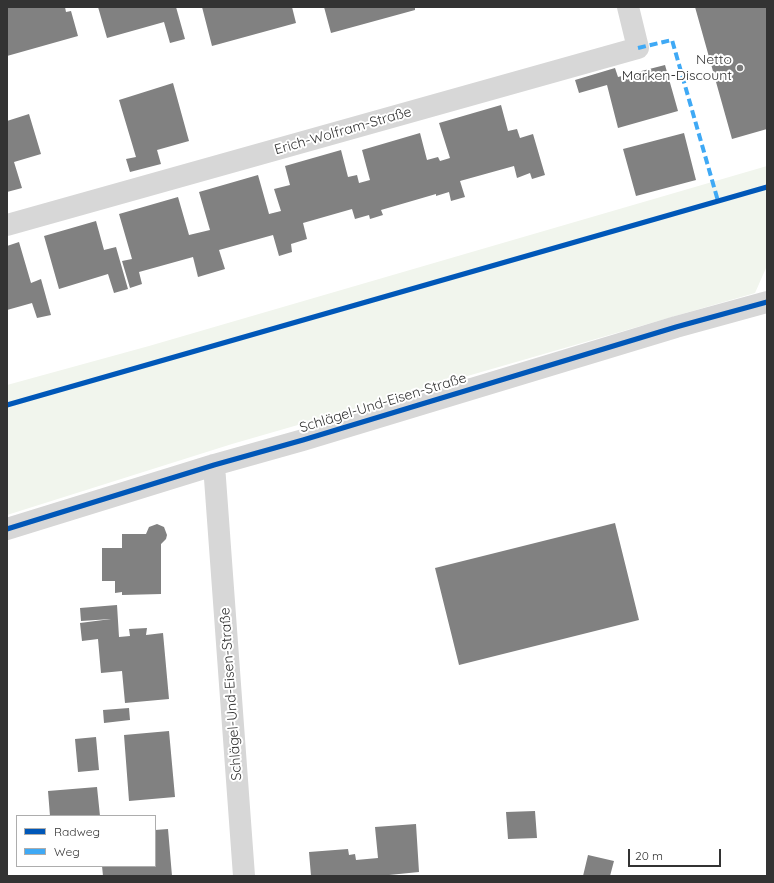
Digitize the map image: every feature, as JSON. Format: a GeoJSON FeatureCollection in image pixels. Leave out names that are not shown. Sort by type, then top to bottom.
{"type":"FeatureCollection","features":[{"type":"Feature","properties":{"kind":"street","name":"Erich-Wolfram-Straße"},"geometry":{"type":"LineString","coordinates":[[7,225],[638,48],[628,7]]}},
{"type":"Feature","properties":{"kind":"street","name":"Schlägel-Und-Eisen-Straße"},"geometry":{"type":"LineString","coordinates":[[7,529],[214,465],[303,440],[676,327],[767,302]]}},
{"type":"Feature","properties":{"kind":"street","name":"Schlägel-Und-Eisen-Straße"},"geometry":{"type":"LineString","coordinates":[[214,465],[244,876]]}},
{"type":"Feature","properties":{"kind":"shaded area"},"geometry":{"type":"Polygon","coordinates":[[[767,166],[767,267],[755,293],[232,444],[7,515],[7,385],[149,346],[767,166]]]}},
{"type":"Feature","properties":{"kind":"building"},"geometry":{"type":"Polygon","coordinates":[[[7,7],[65,7],[66,12],[71,11],[78,36],[7,56],[7,7]]]}},
{"type":"Feature","properties":{"kind":"building"},"geometry":{"type":"Polygon","coordinates":[[[98,7],[176,7],[185,39],[170,43],[164,22],[107,38],[98,7]]]}},
{"type":"Feature","properties":{"kind":"building"},"geometry":{"type":"Polygon","coordinates":[[[202,7],[292,7],[296,23],[212,46],[202,7]]]}},
{"type":"Feature","properties":{"kind":"building"},"geometry":{"type":"Polygon","coordinates":[[[324,7],[415,7],[415,10],[331,33],[324,7]]]}},
{"type":"Feature","properties":{"kind":"building","name":"Netto Marken-Discount"},"geometry":{"type":"Polygon","coordinates":[[[695,7],[767,7],[767,129],[732,139],[695,7]]]}},
{"type":"Feature","properties":{"kind":"building"},"geometry":{"type":"Polygon","coordinates":[[[665,65],[678,111],[618,128],[607,85],[579,93],[575,80],[615,68],[618,77],[665,65]]]}},
{"type":"Feature","properties":{"kind":"building"},"geometry":{"type":"Polygon","coordinates":[[[173,83],[189,141],[157,150],[161,164],[130,172],[126,159],[136,157],[119,100],[173,83]]]}},
{"type":"Feature","properties":{"kind":"building"},"geometry":{"type":"Polygon","coordinates":[[[501,105],[508,131],[517,129],[520,138],[533,134],[545,175],[532,179],[530,173],[517,178],[514,166],[460,181],[465,197],[451,201],[449,192],[436,196],[436,194],[381,210],[383,215],[370,219],[369,215],[355,219],[352,209],[303,223],[307,239],[291,244],[292,252],[279,256],[273,235],[219,250],[225,269],[198,277],[193,257],[139,272],[142,284],[130,288],[122,261],[132,259],[119,214],[178,197],[189,235],[210,230],[199,192],[258,175],[269,214],[281,211],[274,189],[290,185],[285,166],[341,150],[348,177],[357,175],[359,183],[370,180],[362,150],[420,133],[427,160],[438,157],[440,161],[450,158],[439,123],[501,105]]]}},
{"type":"Feature","properties":{"kind":"building"},"geometry":{"type":"Polygon","coordinates":[[[29,114],[41,154],[14,162],[22,188],[7,192],[7,121],[29,114]]]}},
{"type":"Feature","properties":{"kind":"building"},"geometry":{"type":"Polygon","coordinates":[[[684,133],[696,180],[636,196],[623,149],[684,133]]]}},
{"type":"Feature","properties":{"kind":"building"},"geometry":{"type":"Polygon","coordinates":[[[96,221],[104,250],[116,247],[128,289],[114,293],[108,274],[59,289],[44,236],[96,221]]]}},
{"type":"Feature","properties":{"kind":"building"},"geometry":{"type":"Polygon","coordinates":[[[19,242],[31,283],[41,279],[51,315],[37,318],[32,303],[7,310],[7,246],[19,242]]]}},
{"type":"Feature","properties":{"kind":"building"},"geometry":{"type":"Polygon","coordinates":[[[615,523],[639,620],[459,665],[435,568],[615,523]]]}},
{"type":"Feature","properties":{"kind":"building"},"geometry":{"type":"Polygon","coordinates":[[[157,524],[164,527],[167,535],[166,539],[161,544],[161,594],[122,595],[122,592],[115,593],[115,581],[102,581],[102,548],[122,548],[122,534],[146,534],[149,527],[157,524]]]}},
{"type":"Feature","properties":{"kind":"building"},"geometry":{"type":"Polygon","coordinates":[[[117,605],[119,637],[130,636],[129,629],[147,628],[146,635],[163,633],[169,699],[125,703],[122,671],[101,673],[98,639],[82,641],[80,623],[111,619],[81,621],[80,608],[117,605]]]}},
{"type":"Feature","properties":{"kind":"building"},"geometry":{"type":"Polygon","coordinates":[[[129,708],[130,720],[104,723],[103,710],[129,708]]]}},
{"type":"Feature","properties":{"kind":"building"},"geometry":{"type":"Polygon","coordinates":[[[169,731],[175,797],[129,801],[124,735],[169,731]]]}},
{"type":"Feature","properties":{"kind":"building"},"geometry":{"type":"Polygon","coordinates":[[[96,737],[99,770],[78,772],[75,739],[96,737]]]}},
{"type":"Feature","properties":{"kind":"building"},"geometry":{"type":"Polygon","coordinates":[[[97,787],[100,815],[50,815],[48,791],[97,787]]]}},
{"type":"Feature","properties":{"kind":"building"},"geometry":{"type":"Polygon","coordinates":[[[535,811],[537,838],[508,839],[506,812],[535,811]]]}},
{"type":"Feature","properties":{"kind":"building"},"geometry":{"type":"Polygon","coordinates":[[[416,824],[419,872],[379,876],[311,876],[309,852],[348,849],[349,855],[355,854],[356,860],[378,858],[375,827],[416,824]]]}},
{"type":"Feature","properties":{"kind":"building"},"geometry":{"type":"Polygon","coordinates":[[[168,829],[172,876],[103,876],[102,867],[156,867],[156,830],[168,829]]]}},
{"type":"Feature","properties":{"kind":"building"},"geometry":{"type":"Polygon","coordinates":[[[588,855],[614,861],[610,876],[583,876],[588,855]]]}},
{"type":"Feature","properties":{"kind":"marked path"},"geometry":{"type":"LineString","coordinates":[[638,48],[672,40],[718,201]]}},
{"type":"Feature","properties":{"kind":"cycle path"},"geometry":{"type":"LineString","coordinates":[[7,405],[767,187]]}},
{"type":"Feature","properties":{"kind":"cycle path"},"geometry":{"type":"LineString","coordinates":[[7,529],[214,465],[303,440],[676,327],[767,302]]}},
{"type":"Feature","properties":{"kind":"place","name":"Netto Marken-Discount"},"geometry":{"type":"Point","coordinates":[740,68]}}]}
